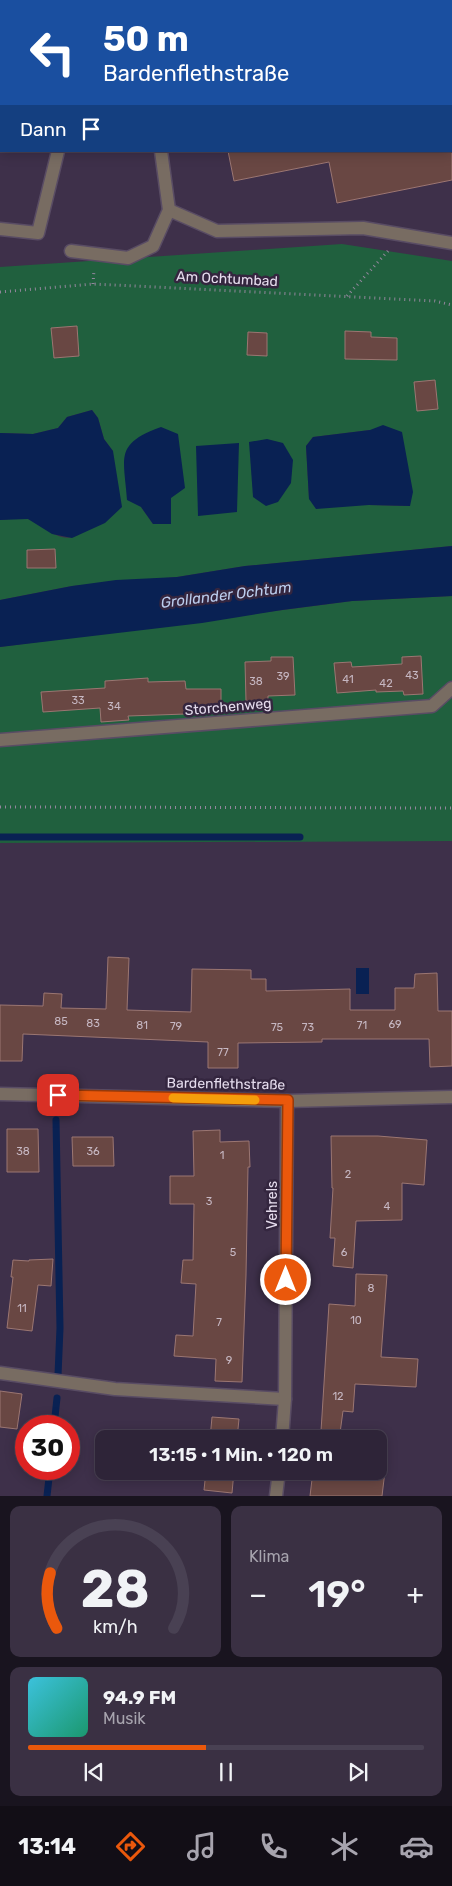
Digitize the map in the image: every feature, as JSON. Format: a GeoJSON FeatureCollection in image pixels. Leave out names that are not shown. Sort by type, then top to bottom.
{"type":"FeatureCollection","features":[{"type":"Feature","properties":{"kind":"street"},"geometry":{"type":"LineString","coordinates":[[0,228],[38,233],[58,152]]}},
{"type":"Feature","properties":{"kind":"street"},"geometry":{"type":"LineString","coordinates":[[71,251],[128,258],[153,246],[169,210],[161,152]]}},
{"type":"Feature","properties":{"kind":"street"},"geometry":{"type":"LineString","coordinates":[[169,210],[217,231],[363,228],[452,242]]}},
{"type":"Feature","properties":{"kind":"street","name":"Storchenweg"},"geometry":{"type":"LineString","coordinates":[[0,740],[432,706],[452,688]]}},
{"type":"Feature","properties":{"kind":"street","name":"Bardenflethstraße"},"geometry":{"type":"LineString","coordinates":[[0,1094],[288,1100],[452,1097]]}},
{"type":"Feature","properties":{"kind":"street","name":"Vehrels"},"geometry":{"type":"LineString","coordinates":[[283,1430],[285,1400],[288,1100]]}},
{"type":"Feature","properties":{"kind":"street"},"geometry":{"type":"LineString","coordinates":[[0,1373],[115,1389],[285,1400]]}},
{"type":"Feature","properties":{"kind":"street"},"geometry":{"type":"LineString","coordinates":[[276,1496],[278,1480]]}},
{"type":"Feature","properties":{"kind":"path"},"geometry":{"type":"LineString","coordinates":[[346,296],[402,234]]}},
{"type":"Feature","properties":{"kind":"path","name":"Am Ochtumbad"},"geometry":{"type":"LineString","coordinates":[[0,292],[93,284],[346,296],[435,301],[452,304]]}},
{"type":"Feature","properties":{"kind":"path"},"geometry":{"type":"LineString","coordinates":[[0,807],[452,808]]}},
{"type":"Feature","properties":{"kind":"green space"},"geometry":{"type":"Polygon","coordinates":[[[342,244],[452,261],[452,546],[245,566],[177,577],[72,586],[0,600],[0,520],[28,519],[58,536],[71,537],[78,535],[113,451],[104,439],[98,418],[92,410],[67,417],[58,428],[33,434],[0,433],[0,267],[342,244]],[[370,430],[313,437],[306,446],[309,499],[369,505],[410,506],[370,430]],[[141,507],[153,524],[171,524],[141,507]]]}},
{"type":"Feature","properties":{"kind":"green space"},"geometry":{"type":"Polygon","coordinates":[[[452,596],[452,841],[0,843],[0,647],[352,601],[452,596]]]}},
{"type":"Feature","properties":{"kind":"water"},"geometry":{"type":"Polygon","coordinates":[[[92,410],[98,418],[104,439],[113,451],[122,507],[105,523],[72,538],[52,534],[28,519],[0,520],[0,433],[33,434],[58,428],[67,417],[92,410]]]}},
{"type":"Feature","properties":{"kind":"water"},"geometry":{"type":"Polygon","coordinates":[[[383,425],[402,432],[413,492],[410,506],[369,505],[316,509],[309,499],[306,446],[313,437],[370,430],[383,425]]]}},
{"type":"Feature","properties":{"kind":"water"},"geometry":{"type":"Polygon","coordinates":[[[161,427],[178,434],[185,488],[171,498],[171,524],[153,524],[141,507],[127,500],[124,473],[125,454],[129,446],[146,433],[161,427]]]}},
{"type":"Feature","properties":{"kind":"water"},"geometry":{"type":"Polygon","coordinates":[[[267,439],[283,443],[293,460],[291,483],[278,502],[266,506],[253,497],[249,442],[267,439]]]}},
{"type":"Feature","properties":{"kind":"water"},"geometry":{"type":"Polygon","coordinates":[[[239,443],[237,512],[198,516],[196,446],[239,443]]]}},
{"type":"Feature","properties":{"kind":"water","name":"Grollander Ochtum"},"geometry":{"type":"Polygon","coordinates":[[[452,546],[452,596],[352,601],[202,623],[0,647],[0,600],[72,586],[116,580],[177,577],[245,566],[452,546]]]}},
{"type":"Feature","properties":{"kind":"water"},"geometry":{"type":"Polygon","coordinates":[[[356,968],[369,968],[369,994],[356,994],[356,968]]]}},
{"type":"Feature","properties":{"kind":"building"},"geometry":{"type":"Polygon","coordinates":[[[228,152],[452,152],[452,180],[337,203],[329,162],[234,181],[228,152]]]}},
{"type":"Feature","properties":{"kind":"building"},"geometry":{"type":"Polygon","coordinates":[[[77,326],[79,356],[54,358],[51,328],[77,326]]]}},
{"type":"Feature","properties":{"kind":"building"},"geometry":{"type":"Polygon","coordinates":[[[345,331],[371,332],[371,337],[397,338],[397,360],[345,359],[345,331]]]}},
{"type":"Feature","properties":{"kind":"building"},"geometry":{"type":"Polygon","coordinates":[[[248,332],[267,333],[267,356],[247,355],[248,332]]]}},
{"type":"Feature","properties":{"kind":"building"},"geometry":{"type":"Polygon","coordinates":[[[435,380],[438,409],[417,411],[414,382],[435,380]]]}},
{"type":"Feature","properties":{"kind":"building"},"geometry":{"type":"Polygon","coordinates":[[[55,549],[56,568],[27,568],[27,550],[55,549]]]}},
{"type":"Feature","properties":{"kind":"building"},"geometry":{"type":"Polygon","coordinates":[[[421,656],[423,694],[404,695],[403,691],[376,692],[376,690],[337,693],[334,663],[351,662],[352,667],[402,664],[402,657],[421,656]]]}},
{"type":"Feature","properties":{"kind":"building"},"geometry":{"type":"Polygon","coordinates":[[[271,657],[293,657],[295,695],[268,696],[268,700],[246,701],[245,662],[271,661],[271,657]]]}},
{"type":"Feature","properties":{"kind":"building"},"geometry":{"type":"Polygon","coordinates":[[[148,678],[148,682],[185,681],[186,689],[221,689],[221,712],[186,712],[186,714],[128,716],[129,720],[101,722],[100,708],[43,712],[41,692],[105,688],[105,681],[148,678]]]}},
{"type":"Feature","properties":{"kind":"building"},"geometry":{"type":"Polygon","coordinates":[[[108,957],[129,958],[127,1010],[191,1012],[192,969],[251,970],[251,979],[266,979],[266,991],[350,989],[350,1010],[395,1010],[395,988],[414,988],[415,974],[437,973],[438,1011],[452,1011],[452,1066],[430,1067],[429,1039],[322,1039],[322,1042],[238,1043],[238,1068],[208,1068],[208,1042],[23,1034],[22,1061],[0,1061],[0,1005],[43,1006],[44,993],[62,994],[61,1008],[106,1009],[108,957]]]}},
{"type":"Feature","properties":{"kind":"building"},"geometry":{"type":"Polygon","coordinates":[[[7,1129],[38,1129],[39,1172],[7,1172],[7,1129]]]}},
{"type":"Feature","properties":{"kind":"building"},"geometry":{"type":"Polygon","coordinates":[[[220,1130],[220,1142],[249,1141],[250,1167],[248,1167],[242,1382],[215,1381],[216,1359],[174,1356],[176,1335],[193,1336],[196,1284],[181,1283],[183,1260],[193,1260],[194,1204],[170,1204],[170,1176],[194,1176],[193,1131],[220,1130]]]}},
{"type":"Feature","properties":{"kind":"building"},"geometry":{"type":"Polygon","coordinates":[[[331,1136],[378,1136],[427,1140],[424,1185],[402,1183],[402,1220],[356,1221],[353,1268],[333,1266],[335,1238],[330,1238],[333,1188],[331,1136]]]}},
{"type":"Feature","properties":{"kind":"building"},"geometry":{"type":"Polygon","coordinates":[[[72,1137],[113,1137],[114,1166],[73,1166],[72,1137]]]}},
{"type":"Feature","properties":{"kind":"building"},"geometry":{"type":"Polygon","coordinates":[[[53,1259],[51,1286],[38,1285],[32,1331],[7,1328],[13,1260],[53,1259]]]}},
{"type":"Feature","properties":{"kind":"building"},"geometry":{"type":"Polygon","coordinates":[[[356,1274],[387,1275],[381,1357],[418,1359],[416,1387],[355,1384],[353,1412],[343,1411],[340,1430],[321,1430],[329,1304],[355,1306],[356,1274]]]}},
{"type":"Feature","properties":{"kind":"building"},"geometry":{"type":"Polygon","coordinates":[[[0,1391],[22,1394],[19,1415],[15,1415],[15,1429],[0,1427],[0,1391]]]}},
{"type":"Feature","properties":{"kind":"building"},"geometry":{"type":"Polygon","coordinates":[[[212,1417],[239,1419],[238,1430],[211,1430],[212,1417]]]}},
{"type":"Feature","properties":{"kind":"building"},"geometry":{"type":"Polygon","coordinates":[[[205,1480],[233,1480],[232,1493],[204,1490],[205,1480]]]}},
{"type":"Feature","properties":{"kind":"building"},"geometry":{"type":"Polygon","coordinates":[[[312,1480],[384,1480],[382,1496],[310,1496],[312,1480]]]}},
{"type":"Feature","properties":{"kind":"waterway"},"geometry":{"type":"LineString","coordinates":[[0,837],[300,837]]}},
{"type":"Feature","properties":{"kind":"waterway"},"geometry":{"type":"LineString","coordinates":[[56,1120],[60,1328],[58,1375]]}},
{"type":"Feature","properties":{"kind":"waterway"},"geometry":{"type":"LineString","coordinates":[[55,1415],[57,1398]]}},
{"type":"Feature","properties":{"kind":"waterway"},"geometry":{"type":"LineString","coordinates":[[47,1496],[49,1480]]}},
{"type":"Feature","properties":{"kind":"slow traffic"},"geometry":{"type":"LineString","coordinates":[[173,1098],[255,1100]]}},
{"type":"Feature","properties":{"kind":"route"},"geometry":{"type":"LineString","coordinates":[[58,1095],[288,1100],[286,1280]]}}]}
